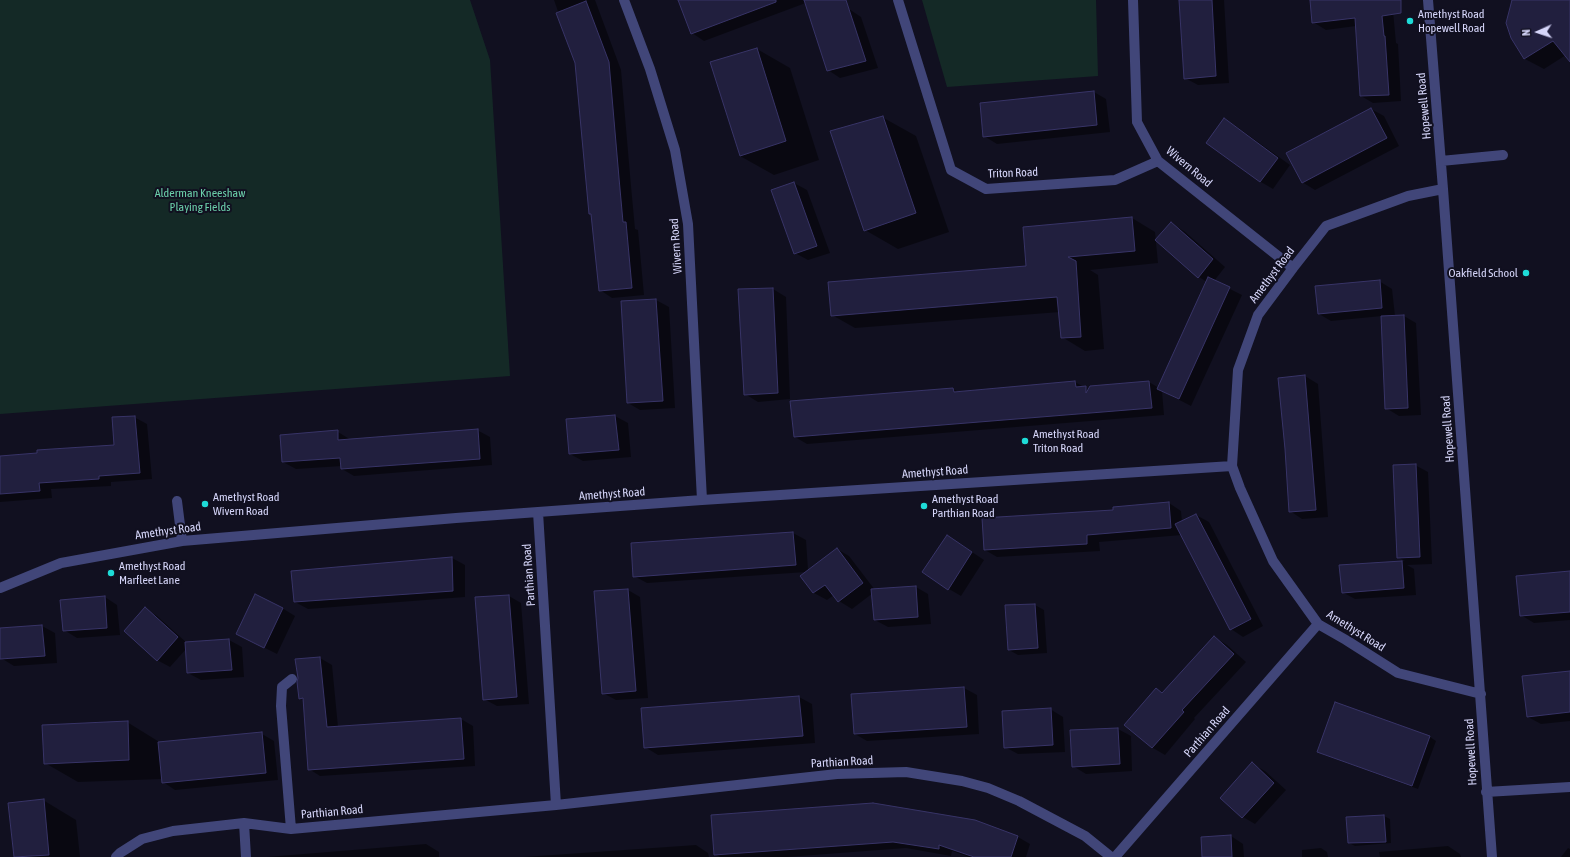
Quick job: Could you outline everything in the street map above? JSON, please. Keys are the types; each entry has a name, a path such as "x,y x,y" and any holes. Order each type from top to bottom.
{"street":[{"name":"Wivern Road","path":"624,0 650,69 675,150 688,224 702,500"},
{"name":"Triton Road","path":"898,0 951,170 986,188 1115,180 1158,161"},
{"name":"Wivern Road","path":"1133,0 1137,122 1158,161 1293,268"},
{"name":"Hopewell Road","path":"1428,0 1492,857"},
{"path":"1441,161 1503,155"},
{"name":"Amethyst Road","path":"1443,189 1408,196 1326,226 1293,268 1258,315 1238,370 1232,466 1240,488 1273,561 1318,624 1398,673 1481,694"},
{"name":"Amethyst Road","path":"0,588 61,563 182,541 702,500 1232,466"},
{"path":"177,501 182,541"},
{"name":"Parthian Road","path":"538,512 556,805"},
{"name":"Parthian Road","path":"1115,857 1318,624"},
{"path":"291,829 281,706 282,687 292,679"},
{"name":"Parthian Road","path":"116,857 142,839 174,831 244,823 291,829 556,805 837,774 906,772 962,781 1019,801 1085,836 1111,857"},
{"path":"1486,792 1570,787"},
{"path":"244,823 246,857"}],"green space":[{"name":"Alderman Kneeshaw Playing Fields","path":"0,0 470,0 490,60 510,376 0,414"},
{"path":"922,0 1096,0 1098,76 947,87"}],"building":[{"path":"678,0 776,0 776,2 691,34"},
{"path":"804,0 846,0 866,61 827,71"},
{"path":"1179,0 1212,0 1216,76 1184,79"},
{"path":"1310,0 1401,0 1401,13 1382,16 1385,36 1389,95 1360,96 1355,18 1312,23"},
{"path":"1512,0 1570,0 1570,62 1553,41 1524,59 1511,38 1506,23"},
{"path":"586,1 609,62 623,222 626,222 632,288 599,291 591,214 589,214 575,63 556,13"},
{"path":"757,48 786,141 740,156 710,62"},
{"path":"1094,91 1097,125 983,137 980,103"},
{"path":"1371,108 1387,138 1302,183 1286,153"},
{"path":"883,116 916,213 864,231 830,131"},
{"path":"1224,118 1278,158 1260,182 1206,143"},
{"path":"794,182 817,246 794,254 771,190"},
{"path":"1132,217 1135,251 1068,257 1076,261 1081,337 1061,338 1057,297 831,316 828,282 1026,266 1023,227"},
{"path":"1171,222 1213,259 1198,278 1155,240"},
{"path":"1208,277 1230,287 1179,399 1157,389"},
{"path":"1380,280 1382,308 1318,314 1315,286"},
{"path":"773,288 778,393 744,395 738,289"},
{"path":"656,299 663,401 627,403 621,301"},
{"path":"1404,315 1408,408 1385,409 1381,316"},
{"path":"1305,375 1316,510 1289,512 1278,378"},
{"path":"1075,381 1076,387 1086,386 1086,393 1090,386 1149,381 1152,408 794,437 790,401 953,388 954,392"},
{"path":"615,415 619,450 569,454 566,419"},
{"path":"135,416 140,473 99,476 99,479 39,483 40,491 0,494 0,456 37,453 37,450 114,445 112,417"},
{"path":"478,429 480,459 341,469 340,458 282,462 280,435 338,430 338,440"},
{"path":"1416,464 1420,557 1397,558 1393,465"},
{"path":"1169,502 1171,528 1087,535 1087,544 984,550 982,518 1113,510 1113,507"},
{"path":"1196,514 1251,619 1230,630 1175,524"},
{"path":"793,532 796,565 633,577 631,543"},
{"path":"947,535 972,552 948,590 922,572"},
{"path":"837,548 863,583 838,602 825,585 813,593 800,576"},
{"path":"452,557 453,591 294,602 291,571"},
{"path":"1402,561 1404,588 1342,593 1339,565"},
{"path":"1570,571 1570,612 1520,616 1516,576"},
{"path":"916,586 918,617 874,620 871,589"},
{"path":"628,589 636,691 602,694 594,591"},
{"path":"255,594 283,608 264,648 236,634"},
{"path":"509,595 517,697 483,700 475,597"},
{"path":"105,596 107,628 63,631 60,600"},
{"path":"1035,604 1038,648 1008,650 1005,605"},
{"path":"145,607 178,637 157,661 124,631"},
{"path":"42,625 45,656 0,659 0,628"},
{"path":"1214,636 1234,654 1182,710 1184,712 1152,748 1124,725 1156,688 1162,693"},
{"path":"229,639 232,670 187,673 185,642"},
{"path":"320,657 327,727 461,718 464,759 308,770 303,698 299,699 295,659"},
{"path":"1570,671 1570,712 1527,717 1522,676"},
{"path":"964,687 967,727 854,734 851,694"},
{"path":"799,696 803,736 644,748 641,708"},
{"path":"1335,702 1430,736 1412,786 1317,752"},
{"path":"1051,708 1053,745 1004,748 1002,711"},
{"path":"128,721 129,760 44,764 42,725"},
{"path":"1118,728 1120,764 1072,767 1070,730"},
{"path":"262,732 266,773 162,783 158,742"},
{"path":"1252,762 1274,783 1242,818 1220,798"},
{"path":"44,799 49,855 14,857 8,803"},
{"path":"873,803 975,820 1018,836 1011,857 974,857 939,845 939,849 893,842 714,855 711,815"},
{"path":"1384,815 1386,842 1348,843 1346,817"},
{"path":"1231,835 1232,857 1202,857 1201,837"}],"place":[{"name":"Amethyst Road Hopewell Road","path":"1410,21"},
{"name":"Oakfield School","path":"1526,273"},
{"name":"Amethyst Road Triton Road","path":"1025,441"},
{"name":"Amethyst Road Wivern Road","path":"205,504"},
{"name":"Amethyst Road Parthian Road","path":"924,506"},
{"name":"Amethyst Road Marfleet Lane","path":"111,573"}]}
